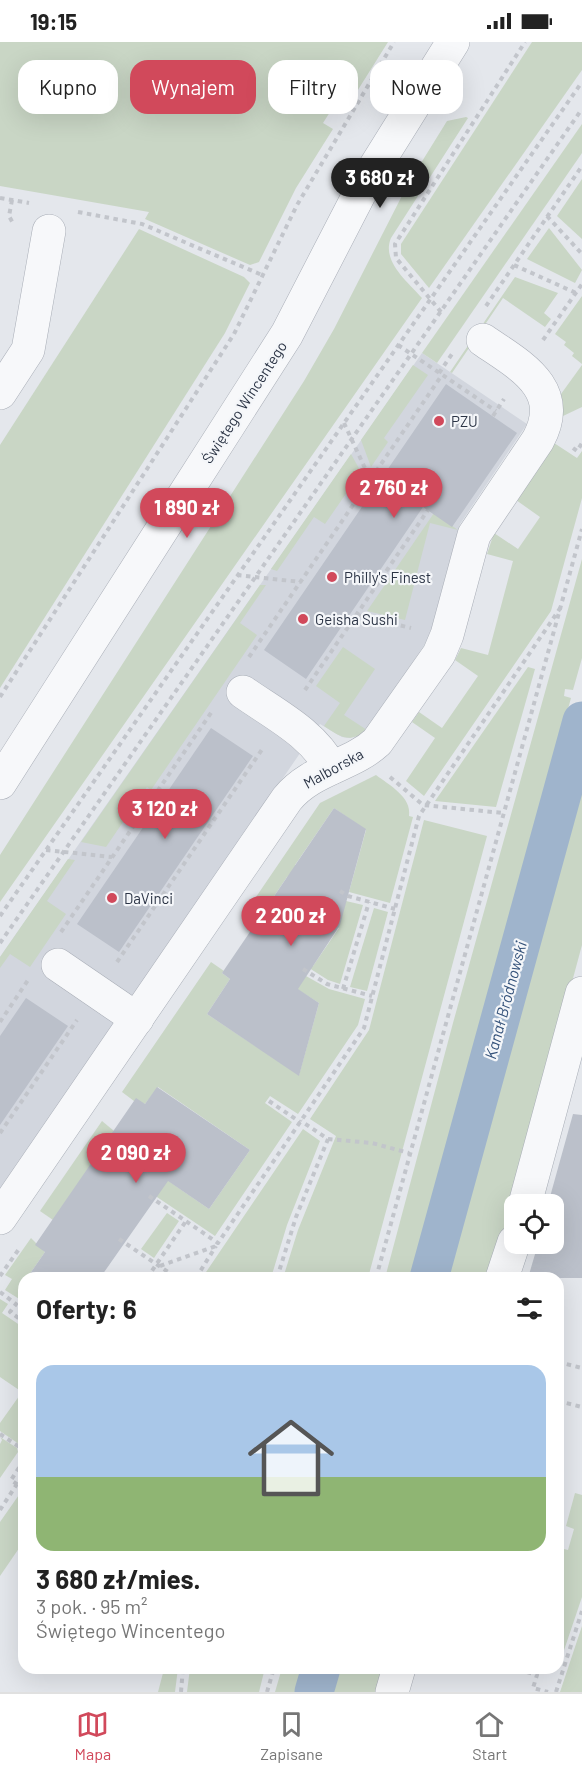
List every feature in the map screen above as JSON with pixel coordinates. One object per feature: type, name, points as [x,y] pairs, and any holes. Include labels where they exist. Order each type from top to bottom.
[{"type":"street","name":"Świętego Wincentego","points":[[0,783],[287,334],[365,183],[453,42]]},
{"type":"street","points":[[0,393],[28,350],[49,231]]},
{"type":"street","name":"Malborska","points":[[0,1218],[287,799],[304,782],[373,746],[382,737],[435,661],[446,637],[474,535],[538,440],[547,413],[546,401],[541,388],[530,372],[482,327]]},
{"type":"street","points":[[243,692],[320,749],[331,768]]},
{"type":"street","points":[[58,965],[137,1018]]},
{"type":"street","points":[[528,1194],[582,993]]},
{"type":"street","points":[[504,1272],[510,1254]]},
{"type":"street","points":[[392,1692],[397,1674]]},
{"type":"path","points":[[0,697],[234,333],[297,205],[394,42]]},
{"type":"path","points":[[441,312],[396,258],[395,244],[525,42]]},
{"type":"path","points":[[0,916],[581,84]]},
{"type":"path","points":[[0,943],[582,109]]},
{"type":"path","points":[[482,327],[514,265],[582,166]]},
{"type":"path","points":[[547,216],[582,254]]},
{"type":"path","points":[[142,224],[263,275]]},
{"type":"path","points":[[514,265],[576,293]]},
{"type":"path","points":[[398,345],[496,411]]},
{"type":"path","points":[[439,373],[453,354]]},
{"type":"path","points":[[344,423],[370,480]]},
{"type":"path","points":[[0,1133],[428,510]]},
{"type":"path","points":[[378,1272],[582,530]]},
{"type":"path","points":[[237,575],[301,582]]},
{"type":"path","points":[[200,1272],[364,1028],[421,811],[561,607]]},
{"type":"path","points":[[357,614],[446,637]]},
{"type":"path","points":[[467,809],[503,813]]},
{"type":"path","points":[[46,850],[113,857]]},
{"type":"path","points":[[340,891],[348,896],[395,909]]},
{"type":"path","points":[[343,989],[369,902]]},
{"type":"path","points":[[303,969],[324,983],[372,996]]},
{"type":"path","points":[[270,1101],[327,1139],[374,1143],[409,1154]]},
{"type":"path","points":[[279,1272],[296,1217],[327,1139]]},
{"type":"path","points":[[148,1196],[217,1245]]},
{"type":"path","points":[[152,1272],[186,1221]]},
{"type":"path","points":[[119,1239],[168,1272]]},
{"type":"path","points":[[158,1265],[217,1245]]},
{"type":"path","points":[[0,1276],[18,1250]]},
{"type":"path","points":[[0,1292],[16,1304],[10,1312],[18,1318]]},
{"type":"path","points":[[564,1364],[582,1368]]},
{"type":"path","points":[[564,1402],[582,1407]]},
{"type":"path","points":[[0,1434],[18,1446]]},
{"type":"path","points":[[0,1510],[18,1484],[11,1480],[18,1469]]},
{"type":"path","points":[[564,1667],[582,1611]]},
{"type":"path","points":[[181,1692],[182,1674]]},
{"type":"path","points":[[267,1692],[272,1674]]},
{"type":"path","points":[[534,1674],[537,1675],[533,1688],[548,1692]]},
{"type":"path","points":[[556,1692],[562,1674]]},
{"type":"shaded area","points":[[422,353],[527,424],[460,524],[429,638],[367,730],[350,738],[342,737],[320,724],[0,1191],[0,957]]},
{"type":"green space","points":[[0,42],[388,42],[377,60],[370,60],[370,71],[358,90],[358,60],[268,60],[268,114],[329,114],[323,123],[333,129],[296,188],[259,262],[250,265],[145,219],[149,212],[0,186]]},
{"type":"green space","points":[[532,42],[582,42],[582,70],[429,288],[401,254],[401,244]]},
{"type":"green space","points":[[468,118],[391,238],[389,247],[393,263],[403,278],[422,298],[0,902],[0,855],[304,381],[334,329],[408,184],[447,121]]},
{"type":"green space","points":[[582,124],[582,153],[437,363],[422,353]]},
{"type":"green space","points":[[582,179],[582,239],[557,216]]},
{"type":"green space","points":[[549,228],[582,270],[575,283],[527,259]]},
{"type":"green space","points":[[139,229],[244,277],[250,283],[225,333],[0,688],[0,445]]},
{"type":"green space","points":[[515,277],[558,293],[544,313],[551,319],[545,327],[503,298],[452,373],[450,372]]},
{"type":"green space","points":[[582,296],[582,364],[564,345],[566,342],[555,334]]},
{"type":"green space","points":[[413,365],[428,375],[384,438],[388,442],[371,467],[361,440]]},
{"type":"green space","points":[[582,365],[582,407],[563,416],[561,394]]},
{"type":"green space","points":[[554,443],[577,458],[582,451],[582,498],[551,611],[424,796],[406,781],[435,738],[412,722],[419,712],[442,728],[478,676],[455,660],[461,648],[488,655],[513,561],[487,554],[494,533],[518,549],[540,517],[516,500]]},
{"type":"green space","points":[[351,454],[361,472],[325,524],[314,517],[277,571],[271,569]]},
{"type":"green space","points":[[434,513],[458,530],[430,523],[405,620],[367,611]]},
{"type":"green space","points":[[582,559],[582,658],[573,690],[565,689],[564,696],[571,698],[414,1272],[387,1272]]},
{"type":"green space","points":[[260,585],[266,585],[240,623],[257,635],[151,790],[147,787],[106,847],[81,842]]},
{"type":"green space","points":[[343,647],[375,669],[344,715],[367,730],[350,738],[340,736],[324,726],[340,703],[316,686]]},
{"type":"green space","points":[[528,667],[535,669],[496,807],[435,801]]},
{"type":"green space","points":[[376,775],[403,797],[409,809],[409,816],[413,817],[390,903],[349,892],[366,830],[334,808],[295,865],[299,868],[287,877],[268,905],[256,897],[320,803]]},
{"type":"green space","points":[[582,786],[582,945],[515,1194],[504,1194],[504,1234],[492,1272],[448,1272]]},
{"type":"green space","points":[[424,820],[487,836],[370,1272],[285,1272],[298,1230],[336,1136],[310,1119],[369,1030]]},
{"type":"green space","points":[[68,859],[75,860],[47,901],[66,914],[30,967],[10,954],[0,968],[0,957]]},
{"type":"green space","points":[[346,901],[363,905],[340,984],[328,980],[306,966],[313,966],[339,928],[331,923]]},
{"type":"green space","points":[[374,908],[388,912],[367,991],[350,987]]},
{"type":"green space","points":[[211,962],[224,971],[222,973],[230,979],[207,1014],[299,1075],[319,1003],[297,989],[306,976],[329,989],[365,999],[358,1025],[298,1114],[270,1096],[265,1103],[292,1122],[215,1236],[151,1193],[167,1180],[209,1209],[250,1150],[158,1087],[145,1104],[134,1101],[122,1092]]},
{"type":"green space","points":[[102,1121],[114,1131],[53,1220],[40,1211]]},
{"type":"green space","points":[[303,1129],[320,1141],[287,1225],[273,1272],[206,1272]]},
{"type":"green space","points":[[167,1213],[179,1221],[154,1258],[141,1249]]},
{"type":"green space","points":[[31,1238],[45,1252],[31,1272],[18,1272],[18,1298],[5,1290],[12,1279],[5,1275]]},
{"type":"green space","points":[[0,1299],[8,1304],[2,1313],[18,1324],[18,1389],[0,1377]]},
{"type":"green space","points":[[18,1398],[18,1443],[0,1431],[0,1423]]},
{"type":"green space","points":[[0,1437],[17,1448],[18,1452],[0,1478],[2,1440]]},
{"type":"green space","points":[[575,1493],[582,1495],[582,1597],[564,1650],[564,1549],[568,1550],[574,1529],[566,1526]]},
{"type":"green space","points":[[18,1496],[18,1550],[0,1576],[0,1522]]},
{"type":"green space","points":[[582,1626],[582,1692],[560,1692]]},
{"type":"green space","points":[[163,1674],[177,1674],[175,1692],[158,1692]]},
{"type":"green space","points":[[189,1674],[264,1674],[259,1692],[187,1692]]},
{"type":"green space","points":[[280,1674],[304,1674],[299,1692],[275,1692]]},
{"type":"green space","points":[[337,1674],[384,1674],[380,1692],[332,1692]]},
{"type":"building","points":[[446,384],[517,433],[452,527],[423,507],[306,679],[264,650]]},
{"type":"building","points":[[211,728],[253,756],[119,952],[77,924]]},
{"type":"building","points":[[334,808],[366,829],[340,925],[298,989],[319,1003],[299,1076],[207,1014],[230,979],[222,973]]},
{"type":"building","points":[[26,998],[68,1026],[0,1125],[0,1036]]},
{"type":"building","points":[[157,1087],[250,1150],[209,1209],[168,1181],[104,1272],[31,1272],[45,1252],[35,1245],[136,1098],[145,1104]]},
{"type":"building","points":[[573,1114],[582,1115],[582,1278],[564,1278],[564,1272],[530,1272],[535,1254],[564,1254],[564,1194],[551,1194]]},
{"type":"waterway","name":"Kanał Bródnowski","points":[[431,1272],[582,721]]},
{"type":"waterway","name":"Kanał Bródnowski","points":[[314,1692],[319,1674]]},
{"type":"place","name":"PZU","points":[[439,421]]},
{"type":"place","name":"Philly's Finest","points":[[332,577]]},
{"type":"place","name":"Geisha Sushi","points":[[303,619]]},
{"type":"place","name":"DaVinci","points":[[112,898]]}]
